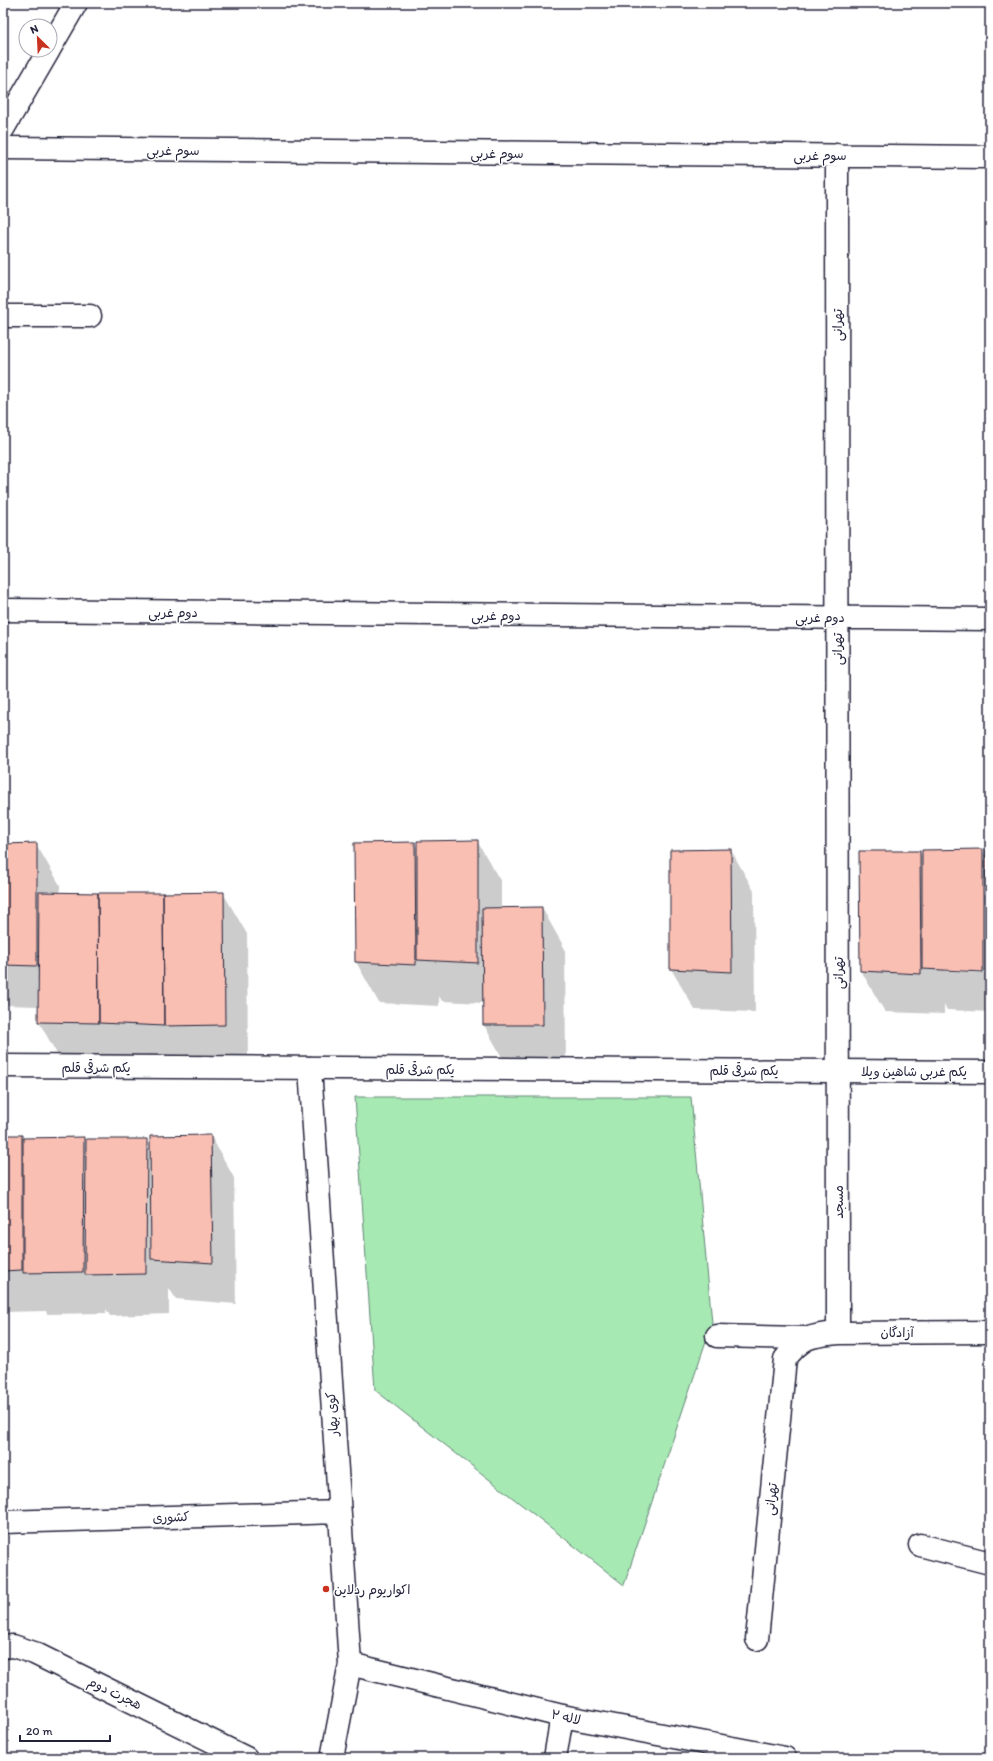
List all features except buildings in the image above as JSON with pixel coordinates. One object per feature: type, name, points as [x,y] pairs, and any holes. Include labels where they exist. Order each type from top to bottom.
[{"type":"street","points":[[58,35],[76,3]]},
{"type":"street","points":[[3,129],[45,58]]},
{"type":"street","name":"سوم غربی","points":[[3,148],[990,157]]},
{"type":"street","name":"تهرانی","points":[[837,155],[838,1071]]},
{"type":"street","points":[[3,316],[90,316]]},
{"type":"street","name":"دوم غربی","points":[[3,610],[990,619]]},
{"type":"street","name":"یکم شرقی قلم","points":[[3,1066],[838,1071]]},
{"type":"street","name":"کوی بهار","points":[[310,1068],[350,1664],[332,1758]]},
{"type":"street","name":"یکم غربی شاهین ویلا","points":[[838,1071],[990,1072]]},
{"type":"street","name":"مسجد","points":[[838,1071],[838,1332]]},
{"type":"street","name":"آزادگان","points":[[717,1336],[805,1338],[838,1332],[990,1332]]},
{"type":"street","name":"تهرانی","points":[[757,1639],[785,1359],[796,1345],[805,1338]]},
{"type":"street","name":"کشوری","points":[[3,1522],[339,1512]]},
{"type":"street","points":[[920,1545],[990,1563]]},
{"type":"street","name":"هجرت دوم","points":[[3,1647],[13,1646],[34,1652],[246,1758]]},
{"type":"street","name":"لاله ۲","points":[[350,1664],[562,1716],[785,1758]]},
{"type":"street","points":[[555,1758],[562,1716]]},
{"type":"green space","points":[[355,1097],[691,1097],[712,1323],[624,1585],[375,1390]]},
{"type":"place","name":"اکواریوم ردلاین","points":[[326,1589]]}]
